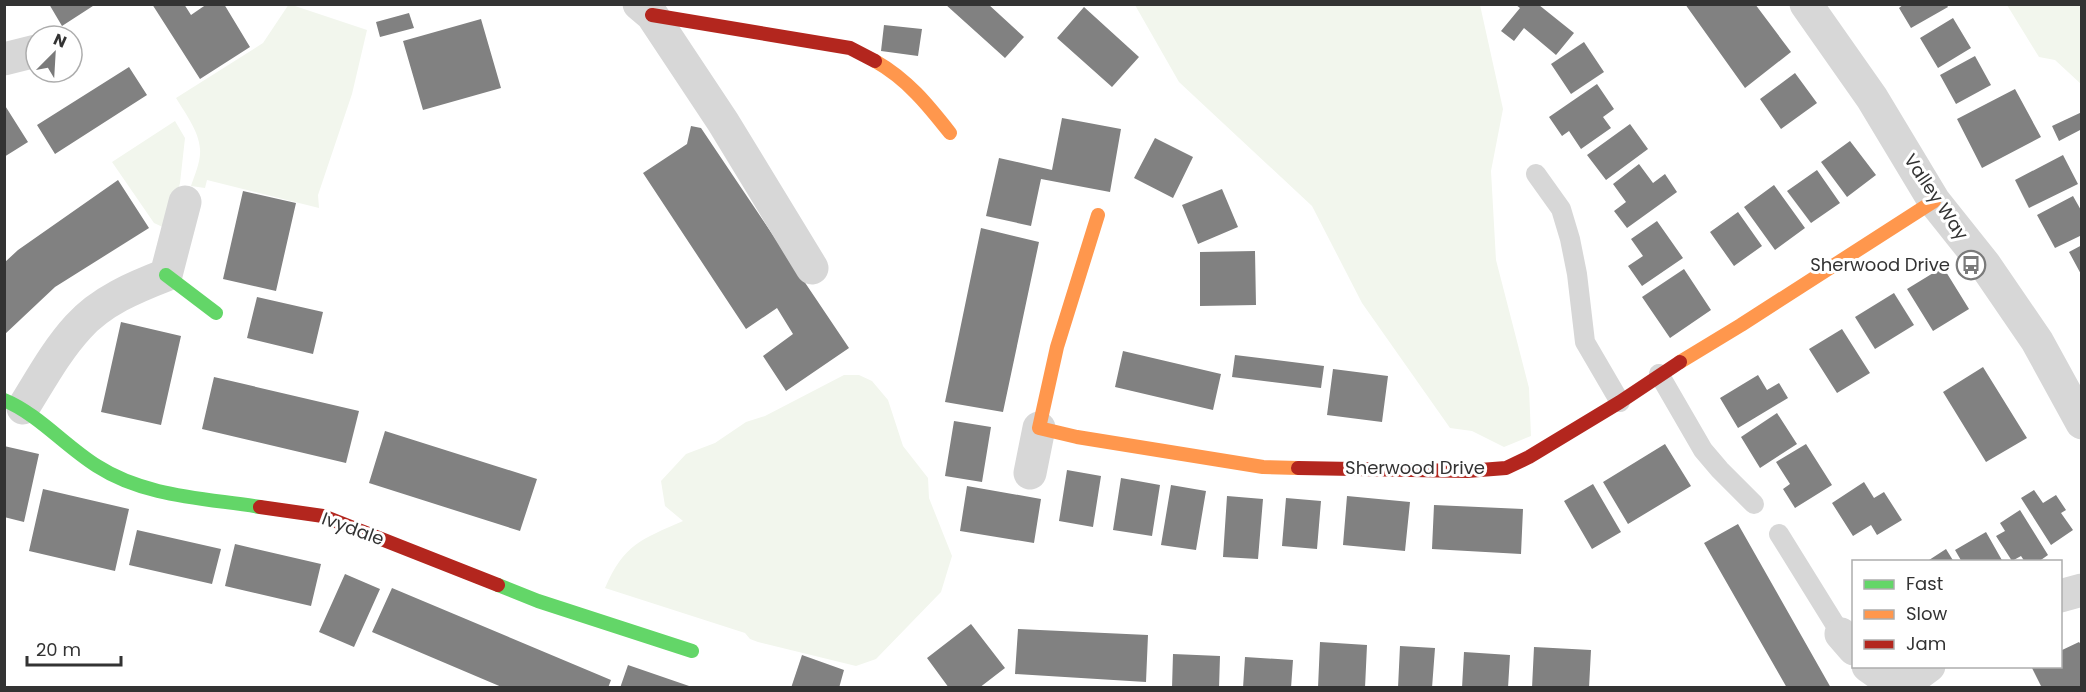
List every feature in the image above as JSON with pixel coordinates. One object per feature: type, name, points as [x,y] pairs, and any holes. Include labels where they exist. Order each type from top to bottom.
[{"type":"street","name":"Valley Way","points":[[1806,4],[1872,98],[1934,201],[1984,265],[2037,341],[2082,423]]},
{"type":"street","points":[[646,10],[850,48],[885,67],[920,96],[950,133]]},
{"type":"street","points":[[646,10],[723,122],[812,268]]},
{"type":"street","name":"Sherwood Drive","points":[[1039,429],[1263,467],[1467,471],[1506,468],[1529,457],[1620,402],[1659,374],[1742,325],[1934,201]]},
{"type":"street","points":[[185,202],[166,275],[216,313]]},
{"type":"street","points":[[1030,473],[1050,366],[1082,273],[1098,215]]},
{"type":"street","name":"Ivydale","points":[[166,275],[113,298],[78,326],[53,360],[14,404],[98,467],[145,489],[323,516],[538,601],[692,651]]},
{"type":"street","points":[[2062,596],[2082,590]]},
{"type":"street","points":[[1871,668],[1899,687],[1926,668]]},
{"type":"lane","points":[[1536,174],[1561,209],[1577,274],[1586,342],[1620,402]]},
{"type":"lane","points":[[1659,374],[1703,450],[1754,504]]},
{"type":"lane","points":[[1779,534],[1847,641]]},
{"type":"shaded area","points":[[289,4],[367,30],[352,94],[318,195],[319,208],[207,180],[205,188],[191,186],[200,158],[199,142],[191,122],[176,98],[263,43]]},
{"type":"shaded area","points":[[1135,5],[1480,5],[1503,109],[1491,171],[1496,260],[1529,388],[1531,436],[1504,447],[1472,431],[1450,428],[1362,303],[1312,206],[1179,82]]},
{"type":"shaded area","points":[[2007,5],[2081,5],[2081,84],[2055,60],[2039,57]]},
{"type":"shaded area","points":[[175,121],[185,138],[180,183],[167,229],[154,223],[112,162]]},
{"type":"shaded area","points":[[844,375],[859,375],[872,381],[888,400],[903,446],[928,478],[929,498],[952,556],[941,592],[876,659],[856,666],[758,642],[750,639],[745,633],[605,588],[612,573],[627,552],[645,539],[683,521],[665,506],[661,481],[686,454],[715,443],[746,422],[765,416]]},
{"type":"building","points":[[49,4],[96,4],[65,24],[61,24]]},
{"type":"building","points":[[152,4],[184,4],[191,15],[207,4],[224,4],[250,47],[200,79]]},
{"type":"building","points":[[945,4],[988,4],[1024,37],[1005,58]]},
{"type":"building","points":[[1685,4],[1755,4],[1791,52],[1745,88]]},
{"type":"building","points":[[1904,4],[1946,4],[1948,7],[1911,28],[1899,8]]},
{"type":"building","points":[[1516,5],[1539,5],[1574,33],[1556,55],[1524,28],[1514,41],[1501,31],[1520,8]]},
{"type":"building","points":[[1084,7],[1139,57],[1112,87],[1057,38]]},
{"type":"building","points":[[409,13],[414,28],[380,37],[376,22]]},
{"type":"building","points":[[1953,18],[1971,48],[1938,68],[1920,38]]},
{"type":"building","points":[[481,19],[501,88],[423,110],[403,41]]},
{"type":"building","points":[[884,25],[922,29],[918,56],[881,51]]},
{"type":"building","points":[[1584,42],[1604,72],[1571,94],[1551,64]]},
{"type":"building","points":[[1975,56],[1991,85],[1956,104],[1940,75]]},
{"type":"building","points":[[129,67],[147,95],[55,154],[37,125]]},
{"type":"building","points":[[1795,73],[1817,103],[1781,129],[1760,99]]},
{"type":"building","points":[[1597,84],[1614,109],[1603,117],[1611,128],[1581,149],[1569,131],[1562,136],[1549,117]]},
{"type":"building","points":[[2015,89],[2041,137],[1982,168],[1957,119]]},
{"type":"building","points":[[4,104],[28,142],[4,157]]},
{"type":"building","points":[[2082,112],[2082,129],[2059,141],[2052,126]]},
{"type":"building","points":[[1062,118],[1121,129],[1110,192],[1041,179],[1031,226],[986,216],[999,158],[1052,170]]},
{"type":"building","points":[[1630,124],[1648,149],[1606,180],[1587,155]]},
{"type":"building","points":[[691,126],[701,128],[849,348],[786,391],[763,356],[793,334],[777,308],[746,329],[643,173],[687,144]]},
{"type":"building","points":[[1155,138],[1193,157],[1173,198],[1134,178]]},
{"type":"building","points":[[1850,141],[1876,175],[1847,197],[1821,162]]},
{"type":"building","points":[[2063,155],[2078,184],[2029,208],[2015,180]]},
{"type":"building","points":[[1639,164],[1653,183],[1665,174],[1677,192],[1627,228],[1614,211],[1626,202],[1613,184]]},
{"type":"building","points":[[1817,170],[1840,203],[1811,223],[1787,191]]},
{"type":"building","points":[[118,180],[149,228],[55,287],[4,335],[4,263],[18,250]]},
{"type":"building","points":[[1774,185],[1805,228],[1775,250],[1744,207]]},
{"type":"building","points":[[1222,189],[1238,227],[1198,244],[1182,205]]},
{"type":"building","points":[[243,191],[296,203],[276,291],[223,279]]},
{"type":"building","points":[[2073,196],[2082,212],[2082,235],[2055,248],[2037,215]]},
{"type":"building","points":[[1738,212],[1762,246],[1734,266],[1710,232]]},
{"type":"building","points":[[1657,221],[1683,258],[1642,286],[1628,266],[1643,256],[1631,239]]},
{"type":"building","points":[[981,228],[1039,242],[1003,412],[945,402]]},
{"type":"building","points":[[2082,245],[2082,276],[2069,252]]},
{"type":"building","points":[[1255,251],[1256,305],[1200,306],[1200,252]]},
{"type":"building","points":[[1943,267],[1969,309],[1933,331],[1907,289]]},
{"type":"building","points":[[1684,269],[1711,310],[1670,338],[1642,297]]},
{"type":"building","points":[[1894,293],[1914,325],[1875,349],[1855,317]]},
{"type":"building","points":[[257,297],[323,312],[313,354],[247,338]]},
{"type":"building","points":[[121,322],[181,336],[161,425],[101,412]]},
{"type":"building","points":[[1842,329],[1870,373],[1837,393],[1809,349]]},
{"type":"building","points":[[1123,351],[1221,374],[1213,410],[1115,387]]},
{"type":"building","points":[[1235,355],[1324,366],[1321,388],[1232,377]]},
{"type":"building","points":[[1983,367],[2027,438],[1986,462],[1943,392]]},
{"type":"building","points":[[1333,369],[1388,376],[1382,422],[1327,415]]},
{"type":"building","points":[[1758,375],[1767,390],[1779,383],[1788,398],[1738,428],[1720,398]]},
{"type":"building","points":[[214,377],[359,411],[346,463],[202,429]]},
{"type":"building","points":[[1777,413],[1797,444],[1760,468],[1741,437]]},
{"type":"building","points":[[954,421],[991,427],[982,482],[945,476]]},
{"type":"building","points":[[385,431],[537,479],[520,531],[369,483]]},
{"type":"building","points":[[1665,444],[1691,486],[1628,524],[1603,482]]},
{"type":"building","points":[[1806,444],[1832,485],[1795,508],[1783,489],[1790,484],[1776,462]]},
{"type":"building","points":[[4,446],[39,454],[24,522],[4,517]]},
{"type":"building","points":[[1067,470],[1101,476],[1093,527],[1059,521]]},
{"type":"building","points":[[1121,478],[1160,485],[1152,536],[1113,530]]},
{"type":"building","points":[[1864,482],[1874,498],[1884,492],[1902,520],[1877,535],[1871,525],[1853,536],[1832,503]]},
{"type":"building","points":[[1593,484],[1621,532],[1592,549],[1564,501]]},
{"type":"building","points":[[1171,485],[1206,491],[1196,550],[1161,545]]},
{"type":"building","points":[[967,486],[1041,499],[1034,543],[960,531]]},
{"type":"building","points":[[43,489],[129,509],[115,571],[29,551]]},
{"type":"building","points":[[2034,490],[2043,503],[2056,495],[2066,510],[2061,513],[2073,530],[2051,545],[2021,498]]},
{"type":"building","points":[[1227,496],[1263,499],[1258,559],[1223,557]]},
{"type":"building","points":[[1347,496],[1410,502],[1405,551],[1343,545]]},
{"type":"building","points":[[1286,498],[1321,501],[1317,549],[1282,546]]},
{"type":"building","points":[[1434,505],[1523,509],[1521,554],[1432,549]]},
{"type":"building","points":[[2020,510],[2048,555],[2041,560],[2024,560],[2021,556],[2011,560],[1996,536],[2005,531],[2000,523]]},
{"type":"building","points":[[1738,524],[1831,688],[1787,688],[1704,543]]},
{"type":"building","points":[[137,530],[221,549],[212,584],[129,565]]},
{"type":"building","points":[[1986,532],[2002,560],[1961,560],[1955,550]]},
{"type":"building","points":[[235,544],[321,564],[311,606],[225,586]]},
{"type":"building","points":[[1946,549],[1953,560],[1929,560]]},
{"type":"building","points":[[345,574],[380,589],[354,647],[319,632]]},
{"type":"building","points":[[392,588],[611,680],[608,688],[504,688],[372,632]]},
{"type":"building","points":[[971,624],[1005,668],[979,688],[949,688],[927,658]]},
{"type":"building","points":[[1018,629],[1148,635],[1146,682],[1015,674]]},
{"type":"building","points":[[1320,642],[1367,645],[1365,688],[1318,688]]},
{"type":"building","points":[[2079,642],[2082,646],[2082,686],[2042,688],[2032,668],[2062,668],[2062,650]]},
{"type":"building","points":[[1400,646],[1435,648],[1432,688],[1398,688]]},
{"type":"building","points":[[1534,647],[1591,650],[1589,688],[1532,688]]},
{"type":"building","points":[[1464,652],[1510,655],[1508,688],[1462,688]]},
{"type":"building","points":[[1173,654],[1220,656],[1219,688],[1172,688]]},
{"type":"building","points":[[802,655],[844,670],[839,688],[791,688]]},
{"type":"building","points":[[1245,657],[1293,660],[1291,688],[1243,688]]},
{"type":"building","points":[[628,665],[692,687],[692,688],[620,688]]},
{"type":"traffic: fast","points":[[166,275],[216,313]]},
{"type":"traffic: fast","points":[[4,400],[28,413],[97,466],[135,484],[176,495],[260,507]]},
{"type":"traffic: fast","points":[[498,585],[538,601],[692,651]]},
{"type":"traffic: slow","points":[[875,61],[907,84],[950,133]]},
{"type":"traffic: slow","points":[[1680,362],[1934,201]]},
{"type":"traffic: slow","points":[[1098,215],[1057,347],[1039,428],[1077,437],[1263,467],[1298,468]]},
{"type":"traffic: jam","points":[[652,15],[850,48],[875,61]]},
{"type":"traffic: jam","points":[[1298,468],[1467,471],[1506,468],[1529,457],[1620,402],[1680,362]]},
{"type":"traffic: jam","points":[[260,507],[323,516],[498,585]]},
{"type":"place","name":"Sherwood Drive","points":[[1971,265]]}]
